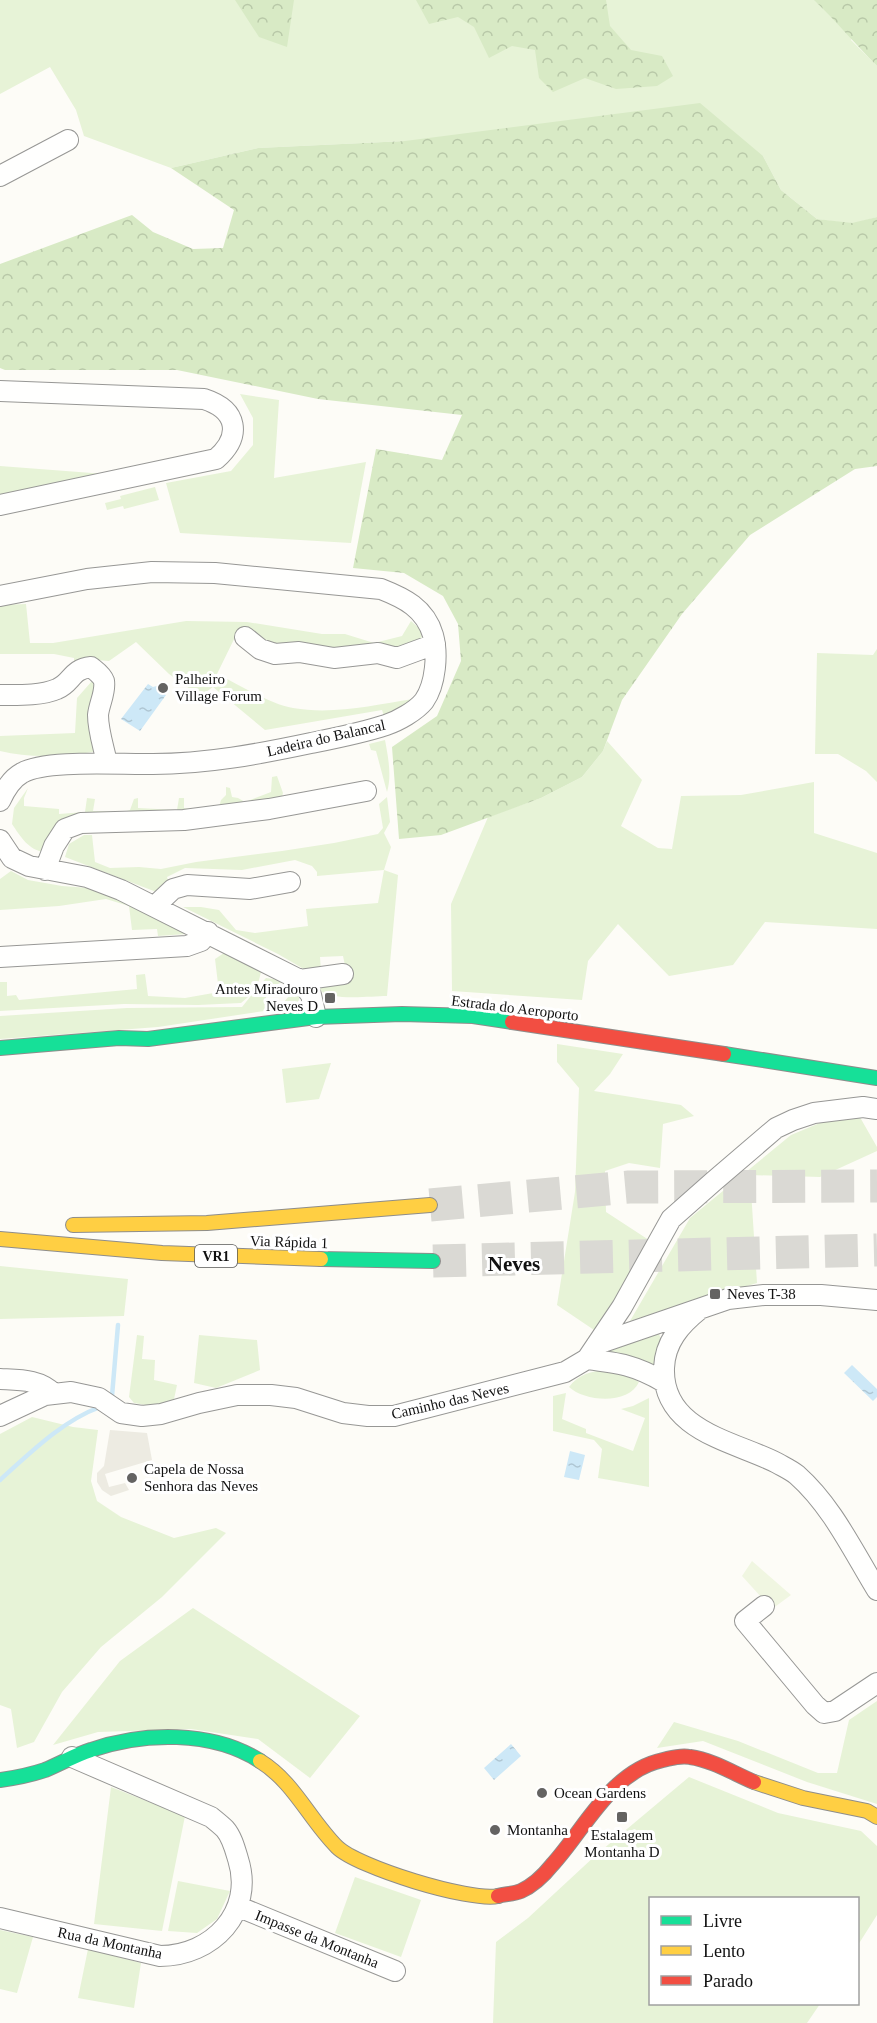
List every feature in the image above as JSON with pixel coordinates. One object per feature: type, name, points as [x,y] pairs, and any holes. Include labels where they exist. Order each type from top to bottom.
[{"type":"main road","name":"Estrada do Aeroporto","points":[[0,1048],[119,1038],[148,1039],[316,1017],[402,1014],[473,1016],[877,1078]]},
{"type":"main road","name":"Estrada do Aeroporto","points":[[103,1053],[148,1039]]},
{"type":"main road","name":"Via Rápida 1","points":[[62,1225],[124,1227],[192,1225],[430,1205]]},
{"type":"main road","name":"Via Rápida 1","points":[[0,1239],[73,1247],[284,1260],[433,1261]]},
{"type":"main road","points":[[0,1780],[43,1770],[99,1747],[133,1740],[166,1737],[216,1742],[252,1755],[270,1766],[291,1787],[316,1824],[347,1856],[386,1872],[485,1896],[515,1895],[530,1888],[549,1870],[597,1805],[621,1781],[645,1765],[664,1757],[685,1755],[795,1797],[867,1811],[877,1817]]},
{"type":"street","points":[[0,176],[68,140]]},
{"type":"street","points":[[0,392],[204,399],[218,404],[228,414],[233,429],[232,440],[227,449],[216,459],[0,505]]},
{"type":"street","name":"Ladeira do Balancal","points":[[0,596],[87,579],[152,572],[215,573],[353,585],[381,589],[412,603],[424,616],[435,644],[434,672],[425,700],[413,711],[388,725],[258,754],[154,764],[107,763],[46,767],[23,772],[10,782],[0,801]]},
{"type":"street","points":[[245,637],[260,649],[275,654],[299,652],[334,658],[378,652],[397,658],[435,644]]},
{"type":"street","points":[[0,695],[42,693],[58,689],[80,668],[91,667],[104,681],[98,718],[107,763]]},
{"type":"street","points":[[45,870],[54,846],[65,829],[81,823],[184,820],[269,809],[366,791]]},
{"type":"street","points":[[0,840],[12,858],[29,866],[87,877],[155,906],[300,980],[311,995],[316,1017]]},
{"type":"street","points":[[155,906],[174,889],[187,885],[250,889],[290,882]]},
{"type":"street","points":[[0,957],[187,946],[201,942],[208,932]]},
{"type":"street","points":[[300,980],[343,974]]},
{"type":"street","name":"Caminho das Neves","points":[[0,1416],[45,1395],[71,1392],[99,1398],[121,1413],[142,1416],[161,1414],[237,1395],[270,1395],[296,1398],[344,1413],[394,1416],[564,1372],[592,1352],[622,1307],[671,1219],[776,1128],[814,1113],[863,1107],[877,1109]]},
{"type":"street","points":[[592,1352],[728,1299],[764,1295],[821,1295],[877,1300]]},
{"type":"street","points":[[700,1309],[684,1322],[672,1339],[664,1358],[664,1382],[676,1409],[693,1425],[708,1434],[794,1472],[811,1487],[832,1516],[877,1590]]},
{"type":"street","points":[[592,1352],[642,1370],[664,1382]]},
{"type":"street","points":[[0,1379],[32,1382],[49,1389],[54,1394]]},
{"type":"street","points":[[764,1606],[745,1621],[824,1713],[835,1711],[877,1683]]},
{"type":"street","points":[[72,1757],[211,1817],[226,1830],[240,1864],[242,1885],[239,1906]]},
{"type":"street","name":"Rua da Montanha","points":[[0,1918],[159,1956],[173,1956],[208,1943],[220,1933],[239,1906]]},
{"type":"street","name":"Impasse da Montanha","points":[[239,1906],[395,1971]]},
{"type":"green space","points":[[0,0],[877,0],[851,40],[877,66],[877,217],[852,224],[817,219],[781,190],[763,156],[405,141],[258,148],[171,168],[84,136],[76,110],[50,67],[0,94]]},
{"type":"green space","points":[[235,0],[294,0],[287,47],[259,37]]},
{"type":"green space","points":[[416,0],[606,0],[610,26],[631,50],[662,56],[673,76],[657,86],[616,89],[585,78],[553,92],[539,78],[535,50],[512,46],[489,58],[474,27],[458,17],[429,24]]},
{"type":"green space","points":[[814,0],[877,0],[877,66],[830,16]]},
{"type":"green space","points":[[700,103],[763,156],[781,190],[817,219],[852,223],[877,217],[877,466],[855,469],[750,535],[682,614],[622,700],[603,751],[582,777],[541,798],[441,835],[399,839],[392,747],[437,716],[461,661],[458,624],[443,596],[404,573],[353,568],[376,449],[442,460],[462,415],[318,399],[177,370],[5,370],[0,368],[0,264],[132,215],[153,232],[193,249],[223,248],[234,210],[171,168],[258,148],[405,141]]},
{"type":"green space","points":[[240,394],[279,400],[274,478],[366,462],[351,543],[180,533],[166,483],[231,471],[253,445],[253,418]]},
{"type":"green space","points":[[0,466],[105,474],[0,496]]},
{"type":"green space","points":[[155,487],[159,500],[124,509],[123,506],[107,510],[105,503],[121,499],[120,496]]},
{"type":"green space","points":[[26,604],[30,643],[53,643],[186,621],[247,622],[322,634],[345,634],[374,643],[402,636],[411,621],[421,630],[422,641],[395,649],[336,650],[276,646],[263,641],[253,630],[239,629],[217,674],[284,706],[308,710],[338,710],[413,699],[385,719],[382,710],[265,730],[213,687],[200,696],[169,674],[136,642],[109,661],[96,660],[74,670],[74,658],[54,654],[0,654],[0,605]]},
{"type":"green space","points":[[877,649],[877,782],[866,771],[838,754],[815,754],[817,653],[873,655]]},
{"type":"green space","points":[[92,681],[100,681],[99,751],[50,756],[0,751],[0,736],[75,733],[77,698]]},
{"type":"green space","points":[[385,740],[389,773],[387,792],[376,751],[371,750],[369,744]]},
{"type":"green space","points":[[607,741],[642,780],[621,826],[658,848],[672,849],[681,796],[741,795],[814,782],[814,833],[877,853],[877,929],[765,922],[733,965],[669,976],[618,924],[588,961],[582,1000],[452,991],[451,904],[488,817],[541,798],[582,777],[603,751]]},
{"type":"green space","points":[[277,776],[283,793],[280,803],[96,820],[45,852],[30,846],[12,824],[14,808],[28,788],[24,806],[59,809],[59,814],[85,812],[87,798],[95,799],[93,811],[124,812],[130,810],[134,799],[138,798],[138,808],[177,810],[179,798],[184,798],[184,808],[195,810],[219,807],[226,795],[226,787],[230,788],[232,797],[245,802],[271,792],[272,777]]},
{"type":"green space","points":[[387,797],[390,822],[384,833],[391,847],[384,870],[317,876],[312,866],[295,860],[242,870],[185,868],[167,877],[170,887],[159,893],[65,857],[69,844],[84,835],[92,835],[95,862],[110,868],[161,869],[334,843],[378,834],[383,828],[379,804]]},
{"type":"green space","points":[[384,870],[398,875],[387,996],[340,997],[323,992],[317,988],[320,982],[347,975],[343,956],[320,957],[321,971],[309,972],[183,907],[219,910],[236,930],[255,933],[308,926],[306,909],[378,903]]},
{"type":"green space","points":[[11,871],[28,880],[89,888],[149,910],[186,934],[158,936],[157,929],[132,930],[129,906],[106,899],[59,906],[0,910],[0,879]]},
{"type":"green space","points":[[227,951],[261,972],[257,988],[266,978],[288,981],[295,990],[288,992],[283,982],[265,989],[267,1006],[284,1002],[297,992],[300,997],[298,1002],[291,1007],[158,1027],[0,1039],[0,1016],[127,1008],[242,1007],[254,992],[241,1003],[124,1004],[0,1011],[0,982],[7,982],[7,996],[16,995],[19,1000],[137,989],[136,975],[145,974],[148,996],[185,998],[219,992],[215,959]]},
{"type":"green space","points":[[557,1044],[623,1054],[610,1074],[594,1091],[681,1105],[694,1116],[663,1124],[660,1168],[629,1163],[605,1171],[606,1212],[652,1242],[597,1332],[557,1305],[575,1192],[579,1088],[557,1062]]},
{"type":"green space","points":[[331,1063],[319,1099],[286,1103],[282,1069]]},
{"type":"green space","points":[[857,1112],[877,1147],[877,1151],[820,1177],[750,1175],[757,1283],[630,1321],[690,1218],[791,1135],[827,1120]]},
{"type":"green space","points":[[0,1266],[128,1279],[124,1316],[0,1319]]},
{"type":"green space","points":[[658,1332],[662,1341],[656,1368],[606,1353],[608,1350]]},
{"type":"green space","points":[[137,1335],[144,1336],[142,1359],[155,1360],[154,1380],[177,1385],[173,1404],[163,1408],[134,1403],[129,1397]]},
{"type":"green space","points":[[199,1335],[257,1340],[260,1370],[216,1388],[194,1383]]},
{"type":"green space","points":[[607,1370],[639,1382],[626,1395],[606,1399],[585,1396],[569,1387],[586,1374]]},
{"type":"green space","points":[[566,1393],[562,1419],[586,1429],[586,1433],[633,1451],[645,1418],[621,1409],[649,1398],[649,1487],[598,1478],[602,1449],[594,1440],[553,1431],[553,1396]]},
{"type":"green space","points":[[32,1417],[73,1427],[98,1430],[91,1481],[97,1501],[121,1517],[174,1538],[216,1528],[226,1533],[162,1597],[101,1647],[62,1692],[34,1742],[17,1748],[11,1709],[0,1705],[0,1434]]},
{"type":"green space","points":[[752,1561],[791,1595],[772,1609],[742,1576]]},
{"type":"green space","points":[[193,1608],[360,1716],[310,1778],[258,1739],[191,1729],[98,1732],[53,1745],[120,1661]]},
{"type":"green space","points":[[877,1701],[877,1804],[807,1782],[703,1741],[657,1748],[674,1722],[738,1741],[818,1773],[837,1773],[849,1720]]},
{"type":"green space","points":[[689,1777],[778,1813],[861,1831],[877,1846],[877,1915],[859,1943],[859,1897],[649,1897],[649,2005],[819,2005],[807,2023],[493,2023],[496,1942],[528,1918],[596,1855]]},
{"type":"green space","points":[[111,1787],[185,1816],[162,1931],[94,1924]]},
{"type":"green space","points":[[355,1877],[421,1900],[401,1957],[335,1933]]},
{"type":"green space","points":[[178,1881],[230,1891],[217,1919],[197,1933],[168,1931]]},
{"type":"green space","points":[[0,1930],[33,1937],[17,1993],[0,1989]]},
{"type":"green space","points":[[88,1949],[141,1963],[134,2008],[78,1998]]},
{"type":"shaded area","points":[[110,1430],[147,1433],[152,1460],[105,1474],[109,1487],[125,1483],[129,1490],[111,1496],[102,1490],[97,1482],[97,1473],[104,1466]]},
{"type":"water","points":[[148,684],[153,687],[160,685],[162,692],[166,695],[140,731],[121,719]]},
{"type":"water","points":[[852,1365],[877,1389],[877,1397],[873,1401],[844,1373]]},
{"type":"water","points":[[570,1451],[585,1455],[579,1480],[564,1477]]},
{"type":"water","points":[[511,1744],[521,1756],[494,1780],[484,1768]]},
{"type":"waterway","points":[[112,1396],[118,1325]]},
{"type":"waterway","points":[[0,1480],[60,1429],[100,1407]]},
{"type":"tunnel","points":[[430,1205],[629,1187],[877,1186]]},
{"type":"tunnel","points":[[433,1261],[877,1250]]},
{"type":"traffic: fast","points":[[0,1048],[119,1038],[148,1039],[316,1017],[402,1014],[473,1016],[512,1022]]},
{"type":"traffic: fast","points":[[724,1054],[877,1078]]},
{"type":"traffic: fast","points":[[321,1259],[433,1261]]},
{"type":"traffic: fast","points":[[0,1780],[45,1770],[85,1752],[111,1744],[155,1737],[199,1739],[221,1744],[260,1761]]},
{"type":"traffic: slow","points":[[73,1225],[207,1223],[430,1205]]},
{"type":"traffic: slow","points":[[0,1239],[162,1253],[321,1259]]},
{"type":"traffic: slow","points":[[260,1761],[282,1779],[327,1836],[349,1855],[389,1873],[414,1881],[464,1894],[498,1896]]},
{"type":"traffic: slow","points":[[754,1782],[803,1798],[867,1811],[877,1817]]},
{"type":"traffic: jam","points":[[512,1022],[724,1054]]},
{"type":"traffic: jam","points":[[498,1896],[521,1891],[538,1880],[564,1851],[600,1803],[628,1776],[645,1766],[663,1760],[690,1757],[714,1764],[754,1782]]},
{"type":"place","name":"Palheiro Village Forum","points":[[163,688]]},
{"type":"place","name":"Antes Miradouro Neves D","points":[[330,998]]},
{"type":"place","name":"Neves T-38","points":[[715,1294]]},
{"type":"place","name":"Capela de Nossa Senhora das Neves","points":[[132,1478]]},
{"type":"place","name":"Ocean Gardens","points":[[542,1793]]},
{"type":"place","name":"Estalagem Montanha D","points":[[622,1817]]},
{"type":"place","name":"Montanha","points":[[495,1830]]},
{"type":"district","name":"Neves","points":[[514,1264]]}]
